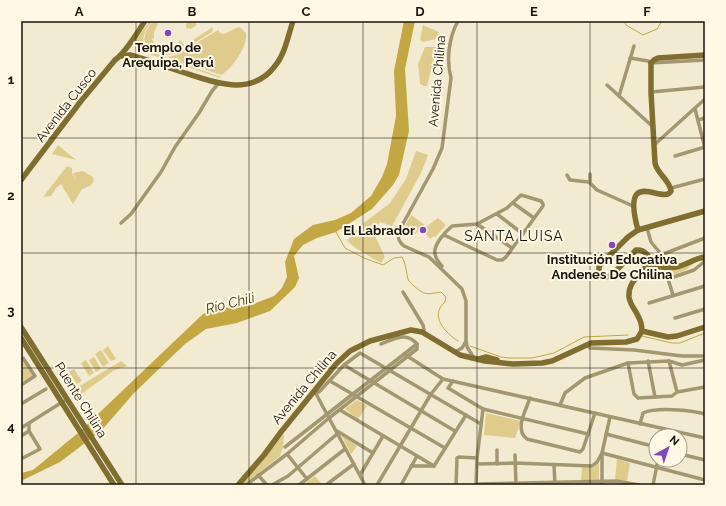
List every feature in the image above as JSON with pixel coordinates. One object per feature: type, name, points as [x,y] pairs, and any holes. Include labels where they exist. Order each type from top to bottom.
[{"type":"street","name":"Avenida Cusco","points":[[21,180],[87,94],[115,60],[121,56],[145,21]]},
{"type":"street","points":[[121,56],[130,55],[218,84],[248,84],[260,80],[276,66],[281,57],[293,21]]},
{"type":"street","name":"Avenida Chilina","points":[[458,21],[452,34],[448,69],[450,76],[442,148],[433,169],[399,231],[398,236],[404,246],[430,257],[462,289],[465,294],[467,347],[476,359]]},
{"type":"street","points":[[128,45],[130,55]]},
{"type":"street","points":[[619,96],[634,46]]},
{"type":"street","points":[[671,188],[655,168],[652,126],[651,64],[658,58],[705,55]]},
{"type":"street","points":[[630,58],[648,61],[651,64],[705,60]]},
{"type":"street","points":[[121,223],[131,214],[161,172],[174,147],[218,84]]},
{"type":"street","points":[[607,85],[652,126]]},
{"type":"street","points":[[651,92],[705,87]]},
{"type":"street","points":[[653,145],[705,99]]},
{"type":"street","points":[[675,156],[705,148],[695,109]]},
{"type":"street","points":[[644,120],[652,116]]},
{"type":"street","points":[[698,120],[705,118]]},
{"type":"street","points":[[653,136],[658,137],[664,135]]},
{"type":"street","points":[[590,174],[590,182],[597,190],[633,206]]},
{"type":"street","points":[[567,175],[570,180],[590,182]]},
{"type":"street","points":[[671,188],[705,179]]},
{"type":"street","points":[[638,230],[633,206],[636,195],[642,191],[648,190],[663,196],[669,194],[671,188]]},
{"type":"street","points":[[444,235],[500,260],[504,259],[542,206],[542,202],[520,195],[513,203],[497,214],[477,224],[454,225],[444,235],[435,250],[435,256],[446,272]]},
{"type":"street","points":[[513,203],[534,218]]},
{"type":"street","points":[[705,211],[638,230],[619,245],[600,266],[599,271],[603,276],[610,277],[631,254],[638,249],[643,250],[648,255],[648,265],[635,278],[629,290],[631,306],[638,316],[640,335],[668,337],[677,336],[705,327]]},
{"type":"street","points":[[497,214],[523,234]]},
{"type":"street","points":[[477,224],[512,248]]},
{"type":"street","points":[[647,228],[651,242],[660,254],[705,238]]},
{"type":"street","points":[[648,265],[670,268],[705,257],[704,262],[694,270],[668,279],[672,295]]},
{"type":"street","points":[[649,303],[705,286]]},
{"type":"street","points":[[403,292],[423,325],[425,335]]},
{"type":"street","points":[[675,318],[705,309]]},
{"type":"street","name":"Puente Chilina","points":[[21,327],[122,485]]},
{"type":"street","name":"Avenida Chilina","points":[[238,485],[344,355],[358,346],[370,341],[410,330],[422,332],[455,353],[476,359],[513,364],[547,362],[558,359],[573,350],[587,345],[597,343],[626,342],[640,335]]},
{"type":"street","points":[[285,447],[417,348],[417,344],[412,339],[404,337],[381,344]]},
{"type":"street","name":"Puente Chilina","points":[[21,338],[114,485]]},
{"type":"street","points":[[455,353],[462,348],[466,340]]},
{"type":"street","points":[[587,345],[590,348],[634,350],[682,356],[705,356]]},
{"type":"street","points":[[365,485],[315,392],[319,392],[344,365],[360,353],[481,424]]},
{"type":"street","points":[[406,355],[443,379],[659,428]]},
{"type":"street","points":[[21,384],[35,376],[23,358]]},
{"type":"street","points":[[560,405],[565,393],[585,378],[628,363],[669,361],[682,365],[705,360]]},
{"type":"street","points":[[648,361],[655,397]]},
{"type":"street","points":[[669,361],[677,392]]},
{"type":"street","points":[[628,363],[634,394],[638,398],[672,396],[677,392],[705,387]]},
{"type":"street","points":[[344,365],[455,431]]},
{"type":"street","points":[[377,485],[431,394],[443,379]]},
{"type":"street","points":[[330,381],[444,448]]},
{"type":"street","points":[[453,381],[448,388],[483,409],[588,434]]},
{"type":"street","points":[[21,404],[46,389]]},
{"type":"street","points":[[246,485],[287,454],[328,416],[340,410],[355,395]]},
{"type":"street","points":[[530,398],[520,429],[527,439],[580,452],[584,449],[595,413]]},
{"type":"street","points":[[21,428],[64,401]]},
{"type":"street","points":[[483,409],[476,464],[476,484],[602,483],[617,481],[639,485]]},
{"type":"street","points":[[340,410],[434,466]]},
{"type":"street","points":[[640,424],[643,413],[658,410],[698,412],[705,414]]},
{"type":"street","points":[[434,466],[466,415]]},
{"type":"street","points":[[602,483],[602,453],[610,417]]},
{"type":"street","points":[[21,459],[39,449],[29,431],[29,424]]},
{"type":"street","points":[[21,436],[29,431]]},
{"type":"street","points":[[336,432],[373,453]]},
{"type":"street","points":[[272,485],[288,476],[336,432]]},
{"type":"street","points":[[606,434],[648,445]]},
{"type":"street","points":[[688,434],[705,438]]},
{"type":"street","points":[[360,475],[383,436]]},
{"type":"street","points":[[301,484],[346,449]]},
{"type":"street","points":[[497,450],[497,464]]},
{"type":"street","points":[[476,464],[515,463],[592,466],[597,462],[602,453]]},
{"type":"street","points":[[602,453],[648,465]]},
{"type":"street","points":[[287,454],[306,479]]},
{"type":"street","points":[[515,455],[516,484]]},
{"type":"street","points":[[401,485],[417,456]]},
{"type":"street","points":[[688,456],[705,460]]},
{"type":"street","points":[[456,485],[457,458],[477,458]]},
{"type":"street","points":[[326,485],[354,464]]},
{"type":"street","points":[[554,465],[555,483]]},
{"type":"street","points":[[411,466],[434,466]]},
{"type":"street","points":[[653,485],[656,468]]},
{"type":"street","points":[[660,468],[705,480]]},
{"type":"street","points":[[258,475],[267,485]]},
{"type":"shaded area","points":[[150,21],[152,21],[145,33],[143,41],[151,52],[221,77],[220,78],[137,50],[134,42]]},
{"type":"shaded area","points":[[153,21],[160,21],[157,23],[154,38],[152,39],[156,47],[159,45],[165,48],[173,49],[177,47],[180,40],[184,45],[183,50],[171,55],[157,54],[151,51],[145,42],[145,35],[147,29]]},
{"type":"shaded area","points":[[192,21],[197,25],[191,29],[186,28],[186,24]]},
{"type":"shaded area","points":[[404,21],[415,21],[405,69],[409,131],[399,175],[393,185],[372,209],[336,232],[317,238],[303,245],[294,256],[299,278],[295,287],[270,311],[237,323],[206,329],[185,344],[134,393],[101,431],[60,462],[21,481],[21,473],[33,470],[78,433],[203,314],[214,309],[251,305],[274,296],[282,288],[287,277],[285,262],[294,239],[313,225],[335,220],[351,213],[371,196],[382,177],[387,164],[396,116],[394,71]]},
{"type":"shaded area","points":[[423,25],[439,32],[436,39],[423,42],[420,40]]},
{"type":"shaded area","points":[[213,27],[212,32],[194,43],[190,42]]},
{"type":"shaded area","points":[[240,27],[246,33],[242,50],[230,68],[221,75],[193,65],[190,62],[189,65],[167,57],[178,54],[218,30],[220,33],[224,34]]},
{"type":"shaded area","points":[[425,47],[437,47],[427,86],[420,84],[418,64]]},
{"type":"shaded area","points":[[58,145],[76,160],[52,154]]},
{"type":"shaded area","points":[[416,151],[428,155],[421,173],[392,226],[380,222],[372,234],[376,238],[385,257],[381,263],[357,249],[347,241],[360,226],[390,203],[406,179]]},
{"type":"shaded area","points":[[67,166],[72,168],[72,173],[77,181],[73,173],[83,171],[93,177],[94,181],[90,186],[82,189],[73,204],[61,184],[56,188],[51,196],[43,197]]},
{"type":"shaded area","points":[[411,215],[425,225],[415,234],[405,226]]},
{"type":"shaded area","points":[[438,218],[446,225],[435,237],[434,236],[430,239],[422,230]]},
{"type":"shaded area","points":[[698,260],[686,270],[671,276],[669,272],[666,272],[665,270]]},
{"type":"shaded area","points":[[108,346],[116,359],[111,361],[103,350]]},
{"type":"shaded area","points":[[101,350],[109,363],[103,367],[95,354]]},
{"type":"shaded area","points":[[94,357],[101,369],[96,372],[89,360]]},
{"type":"shaded area","points":[[21,359],[34,375],[21,382]]},
{"type":"shaded area","points":[[86,360],[94,373],[89,376],[81,363]]},
{"type":"shaded area","points":[[121,361],[127,366],[113,371],[80,395],[73,390]]},
{"type":"shaded area","points":[[74,369],[82,381],[77,384],[69,372]]},
{"type":"shaded area","points":[[68,374],[75,386],[69,390],[61,377]]},
{"type":"shaded area","points":[[357,400],[367,406],[358,419],[345,409]]},
{"type":"shaded area","points":[[486,413],[521,421],[515,438],[484,435]]},
{"type":"shaded area","points":[[284,434],[283,447],[280,456],[243,485],[240,485]]},
{"type":"shaded area","points":[[342,436],[357,446],[351,454]]},
{"type":"shaded area","points":[[617,459],[630,463],[627,481],[615,479]]},
{"type":"shaded area","points":[[599,462],[599,480],[581,480],[582,467],[593,468]]},
{"type":"shaded area","points":[[315,476],[323,485],[305,485],[307,482]]},
{"type":"waterway","points":[[624,21],[626,25],[643,35],[657,29],[662,21]]},
{"type":"waterway","points":[[336,232],[345,248],[364,258],[383,265],[394,258],[402,257],[408,279],[414,286],[424,293],[430,294],[441,292],[446,297],[445,302],[440,307],[438,312],[439,318],[444,329],[458,341]]},
{"type":"waterway","points":[[642,336],[672,343],[680,343],[705,333]]},
{"type":"waterway","points":[[470,346],[501,357],[532,358],[554,353],[584,337],[628,335]]},
{"type":"place","name":"Templo de Arequipa, Perú","points":[[168,33]]},
{"type":"place","name":"El Labrador","points":[[423,230]]},
{"type":"place","name":"Institución Educativa Andenes De Chilina","points":[[612,245]]},
{"type":"district","name":"SANTA LUISA","points":[[514,236]]},
{"type":"water label","name":"Río Chili","points":[[230,303]]}]
